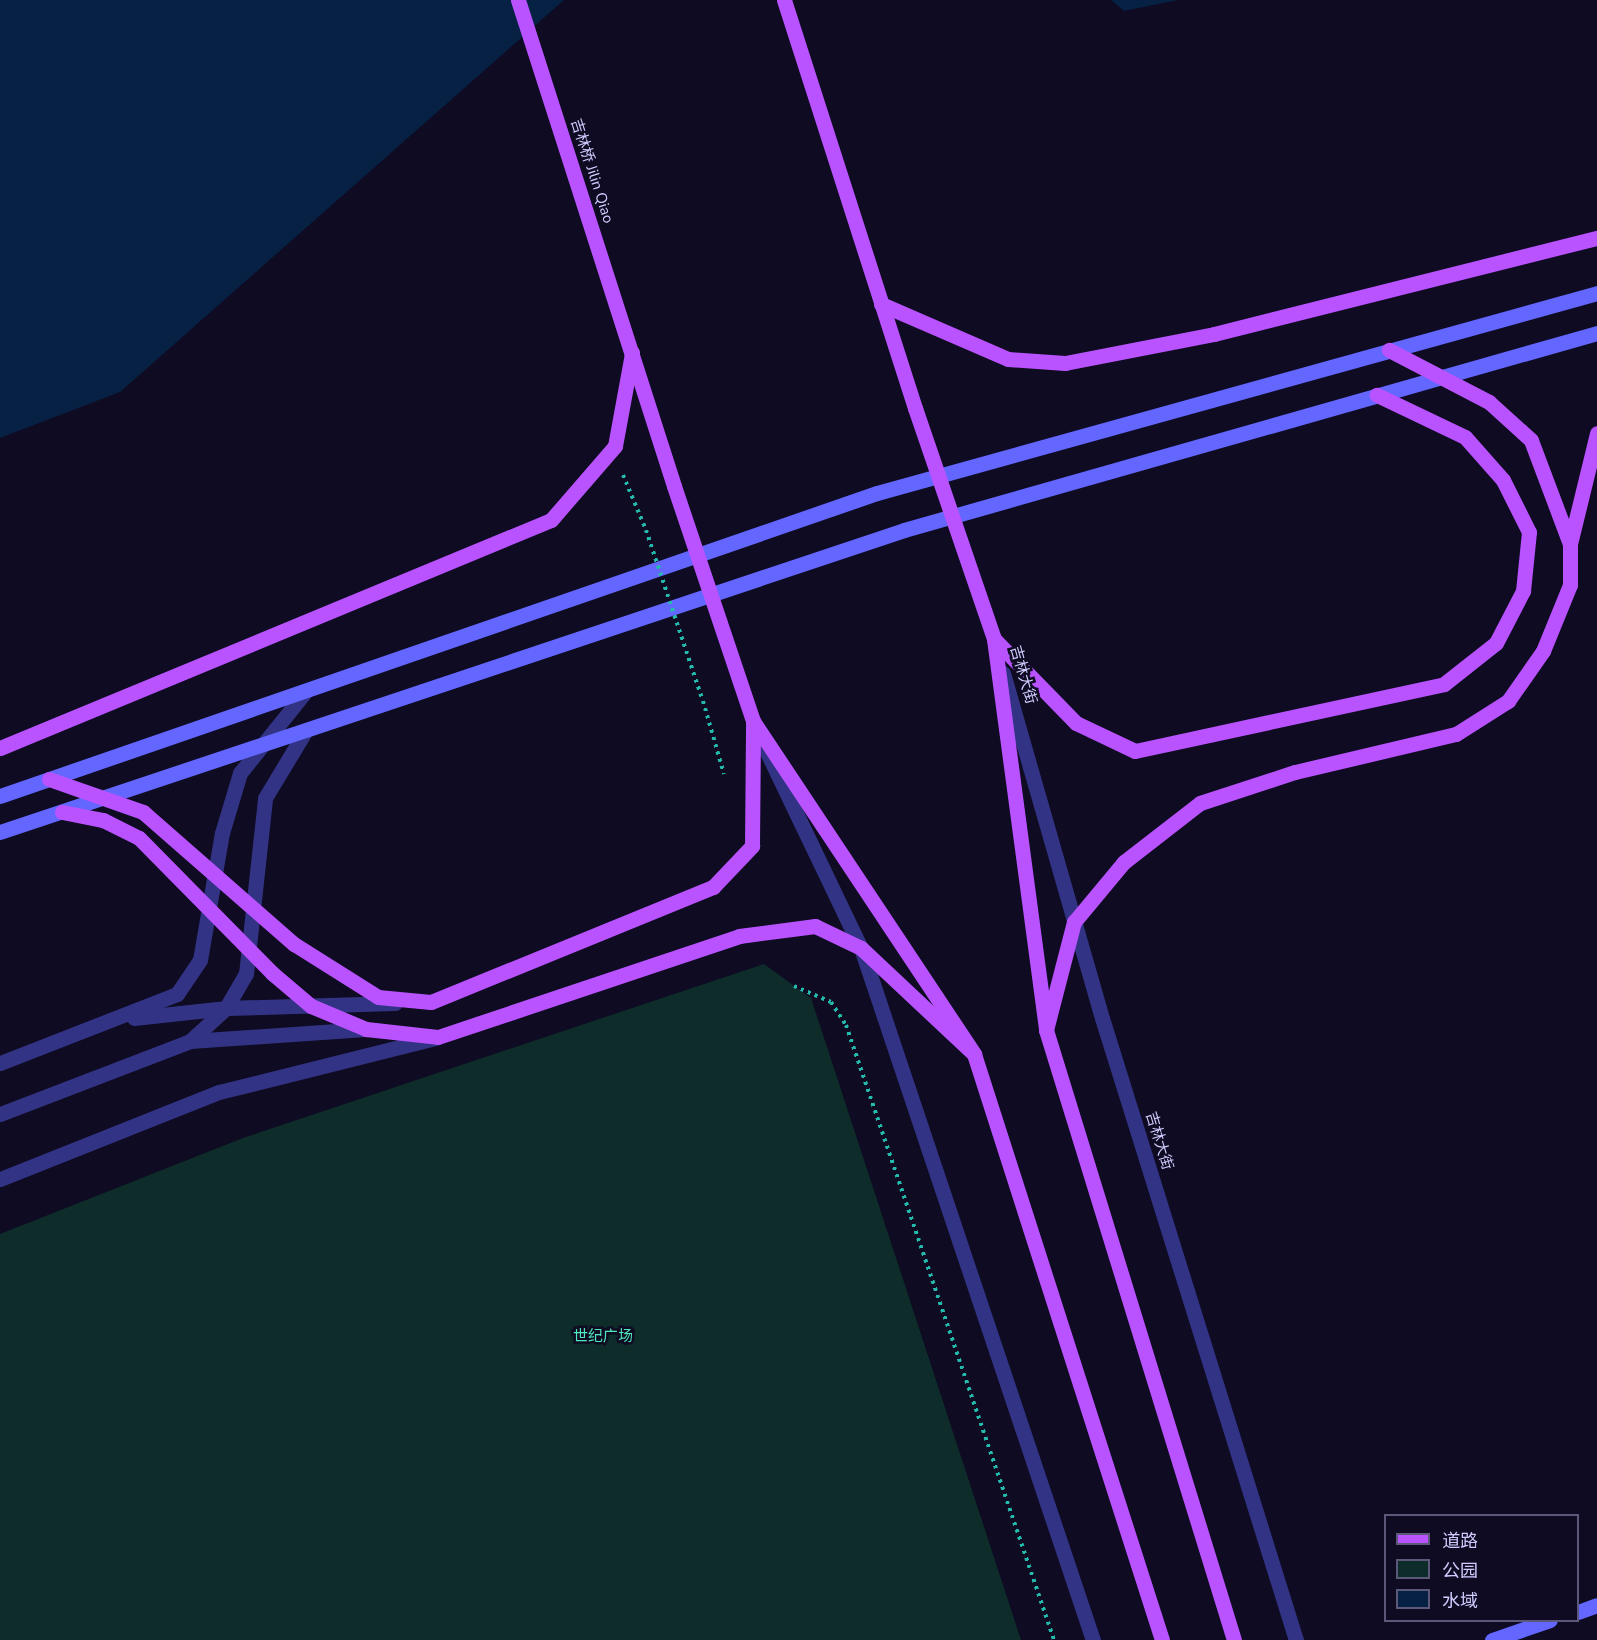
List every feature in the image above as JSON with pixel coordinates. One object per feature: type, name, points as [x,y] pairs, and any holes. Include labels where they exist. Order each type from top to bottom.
[{"type":"main road","name":"吉林桥 Jilin Qiao","points":[[518,0],[674,486],[753,721]]},
{"type":"main road","points":[[784,0],[915,408],[994,639],[1076,723],[1135,751],[1444,684],[1496,643],[1524,591],[1529,532],[1503,480],[1465,437],[1377,395]]},
{"type":"main road","points":[[881,304],[1008,359],[1065,363],[1214,334],[1597,238]]},
{"type":"main road","points":[[0,796],[877,493],[1597,293]]},
{"type":"main road","points":[[0,832],[904,530],[1597,333]]},
{"type":"main road","points":[[1389,350],[1489,402],[1531,440],[1570,544]]},
{"type":"main road","points":[[0,748],[551,520],[615,446],[632,353]]},
{"type":"main road","points":[[1046,1030],[1074,922],[1124,862],[1200,803],[1295,772],[1456,734],[1508,701],[1544,651],[1570,585],[1570,544],[1597,433]]},
{"type":"main road","name":"吉林大街","points":[[994,639],[1046,1030],[1234,1640]]},
{"type":"main road","points":[[49,779],[143,812],[294,944],[378,997],[431,1002],[713,887],[752,846],[753,721]]},
{"type":"main road","points":[[753,721],[974,1054],[1162,1640]]},
{"type":"main road","points":[[62,812],[103,820],[139,838],[210,914],[311,1006],[366,1029],[438,1037],[739,936],[814,926],[861,948],[974,1054]]},
{"type":"main road","points":[[1579,1612],[1597,1605]]},
{"type":"main road","points":[[1492,1640],[1545,1622]]},
{"type":"street","name":"吉林大街","points":[[994,639],[1074,922],[1296,1640]]},
{"type":"street","points":[[0,1063],[177,994],[200,960],[216,875],[240,773],[306,691]]},
{"type":"street","points":[[753,721],[861,948],[1094,1640]]},
{"type":"street","points":[[190,1041],[226,1008],[246,974],[251,907],[265,798],[306,730]]},
{"type":"street","points":[[112,1020],[226,1008],[431,1002]]},
{"type":"street","points":[[0,1114],[190,1041],[366,1029]]},
{"type":"street","points":[[0,1179],[219,1092],[438,1037]]},
{"type":"path","points":[[646,530],[703,701],[724,774]]},
{"type":"path","points":[[794,986],[831,1002],[846,1025],[1054,1640]]},
{"type":"green space","name":"世纪广场","points":[[764,964],[811,998],[1021,1640],[0,1640],[0,1234],[243,1138]]},
{"type":"water","points":[[0,0],[564,0],[120,392],[0,438]]},
{"type":"water","points":[[1111,0],[1178,0],[1124,11]]}]
